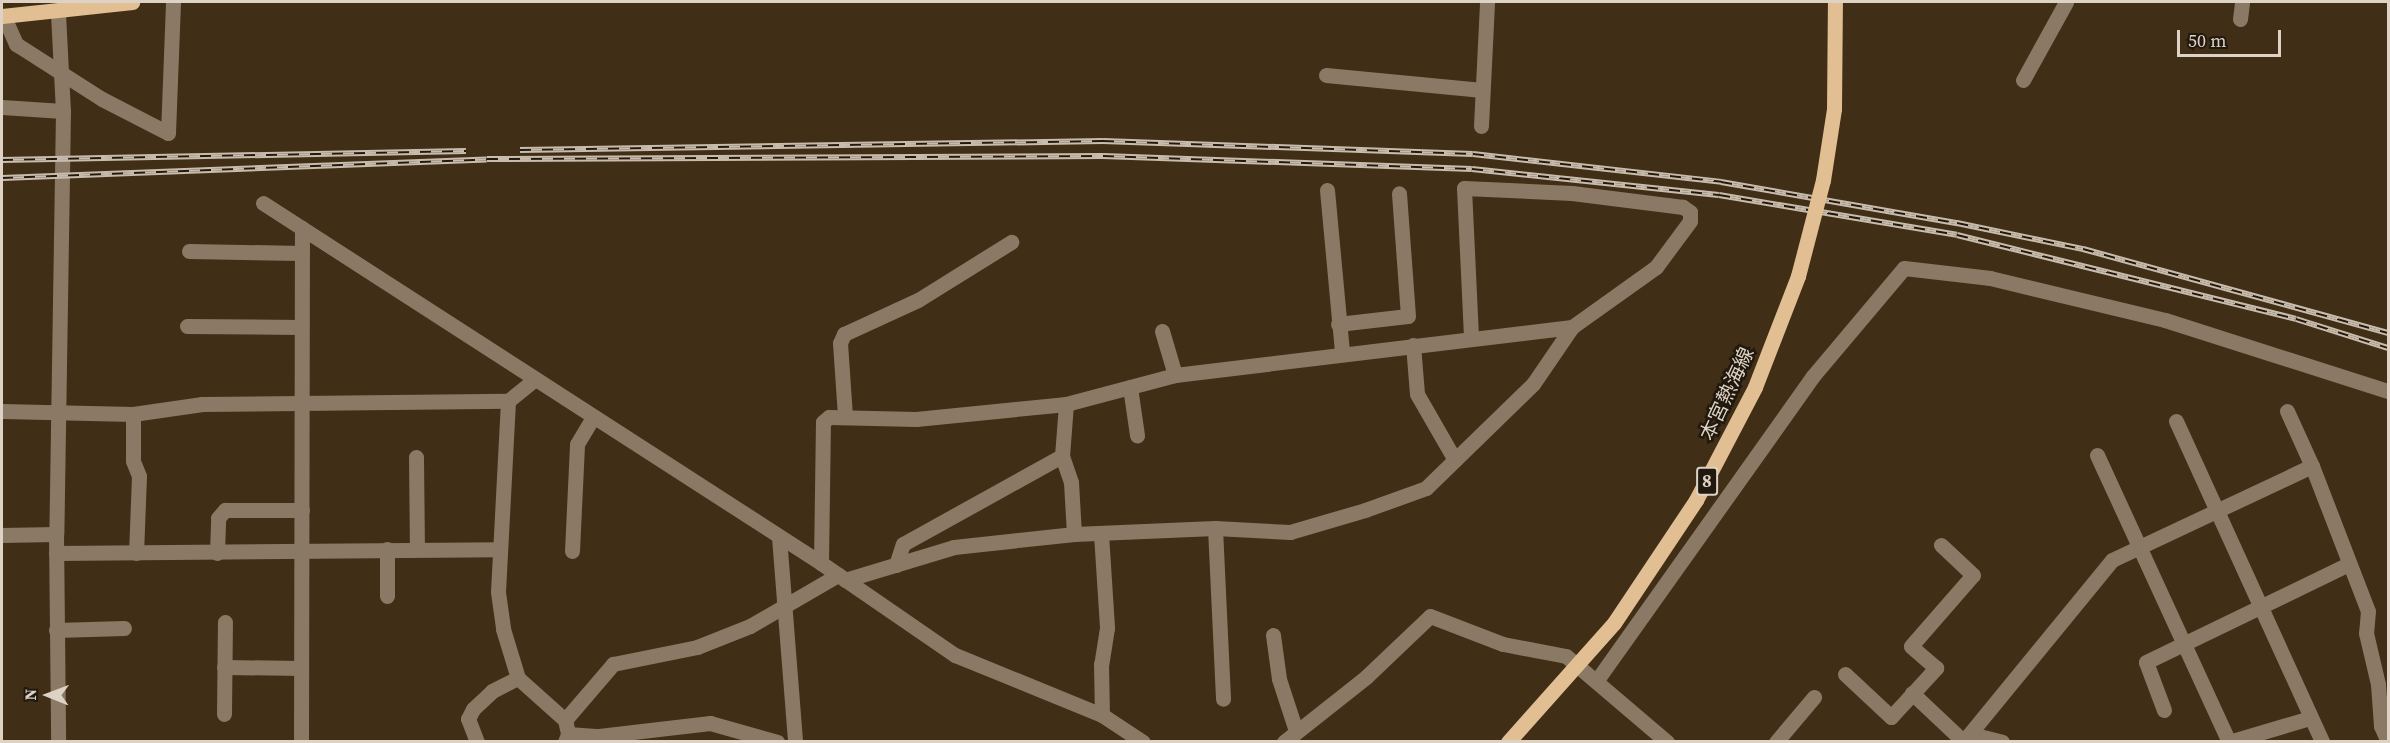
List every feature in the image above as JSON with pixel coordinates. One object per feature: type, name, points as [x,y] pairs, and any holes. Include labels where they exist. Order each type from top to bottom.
[{"type":"main road","points":[[3,16],[58,13],[132,2]]},
{"type":"main road","name":"本宮熱海線","points":[[1508,741],[1581,666],[1651,572],[1707,480],[1755,387],[1798,276],[1823,180],[1834,109],[1835,2]]},
{"type":"street","points":[[3,16],[16,44],[168,133],[173,2]]},
{"type":"street","points":[[1481,126],[1487,2]]},
{"type":"street","points":[[2023,80],[2066,2]]},
{"type":"street","points":[[2240,19],[2242,2]]},
{"type":"street","points":[[58,13],[64,74],[61,393],[58,411],[56,534],[58,741]]},
{"type":"street","points":[[1326,75],[1482,90]]},
{"type":"street","points":[[2,108],[63,111]]},
{"type":"street","points":[[567,734],[614,664],[697,647],[785,610],[842,577],[896,565],[954,547],[1074,534],[1215,528],[1268,534],[1306,529],[1426,488],[1533,384],[1572,327],[1656,267],[1690,221],[1688,210],[1572,193],[1464,188],[1471,339]]},
{"type":"street","points":[[1327,190],[1342,352]]},
{"type":"street","points":[[1338,324],[1408,316],[1399,193]]},
{"type":"street","points":[[263,203],[821,563],[955,655],[1102,714],[1143,741]]},
{"type":"street","points":[[301,741],[303,228]]},
{"type":"street","points":[[845,416],[840,343],[844,334],[918,300],[1004,250],[1011,242]]},
{"type":"street","points":[[189,251],[302,253]]},
{"type":"street","points":[[1597,680],[1813,376],[1904,268],[1990,278],[2165,320],[2388,391]]},
{"type":"street","points":[[187,326],[301,327]]},
{"type":"street","points":[[821,563],[823,422],[845,416],[916,419],[1066,404],[1175,375],[1342,352],[1572,327]]},
{"type":"street","points":[[1162,331],[1175,375]]},
{"type":"street","points":[[1413,345],[1417,394],[1455,460]]},
{"type":"street","points":[[2,411],[133,414],[202,404],[303,405],[508,401],[535,378]]},
{"type":"street","points":[[1130,387],[1137,435]]},
{"type":"street","points":[[508,401],[499,549],[503,629],[518,678],[567,734],[599,736],[711,723],[777,741]]},
{"type":"street","points":[[1066,404],[1062,456],[1071,482],[1074,534]]},
{"type":"street","points":[[2287,411],[2312,466],[2368,611],[2366,633],[2378,684],[2381,726],[2388,741]]},
{"type":"street","points":[[133,414],[133,461],[139,476],[136,553]]},
{"type":"street","points":[[572,551],[577,444],[593,417]]},
{"type":"street","points":[[2176,421],[2322,741]]},
{"type":"street","points":[[2097,455],[2187,644],[2229,741],[2310,718]]},
{"type":"street","points":[[896,565],[903,544],[1062,456]]},
{"type":"street","points":[[416,457],[417,549]]},
{"type":"street","points":[[1966,739],[2112,560],[2216,509],[2312,466]]},
{"type":"street","points":[[217,553],[218,518],[225,510],[302,510]]},
{"type":"street","points":[[1215,528],[1223,699]]},
{"type":"street","points":[[2,535],[56,534]]},
{"type":"street","points":[[1101,534],[1107,628],[1101,664],[1102,714]]},
{"type":"street","points":[[779,537],[795,741]]},
{"type":"street","points":[[1845,674],[1891,717],[1936,668],[1911,646],[1973,575],[1941,545]]},
{"type":"street","points":[[56,553],[217,553],[300,548],[499,549]]},
{"type":"street","points":[[387,549],[387,596]]},
{"type":"street","points":[[2164,710],[2146,662],[2260,609],[2349,564]]},
{"type":"street","points":[[1284,741],[1366,677],[1430,616],[1495,642],[1566,656],[1581,666],[1667,741]]},
{"type":"street","points":[[224,714],[225,622]]},
{"type":"street","points":[[56,630],[124,627]]},
{"type":"street","points":[[1273,635],[1279,679],[1296,731]]},
{"type":"street","points":[[224,667],[301,668]]},
{"type":"street","points":[[477,741],[468,719],[473,709],[492,691],[518,678]]},
{"type":"street","points":[[1912,693],[1966,739],[2002,741]]},
{"type":"street","points":[[1776,741],[1814,697]]},
{"type":"railway","points":[[520,150],[1103,141],[1473,154],[1721,182],[1957,223],[2083,249],[2388,333]]},
{"type":"railway","points":[[2,160],[466,151]]},
{"type":"railway","points":[[2,178],[487,159],[1103,156],[1472,169],[1719,195],[1957,235],[2296,319],[2388,348]]}]
